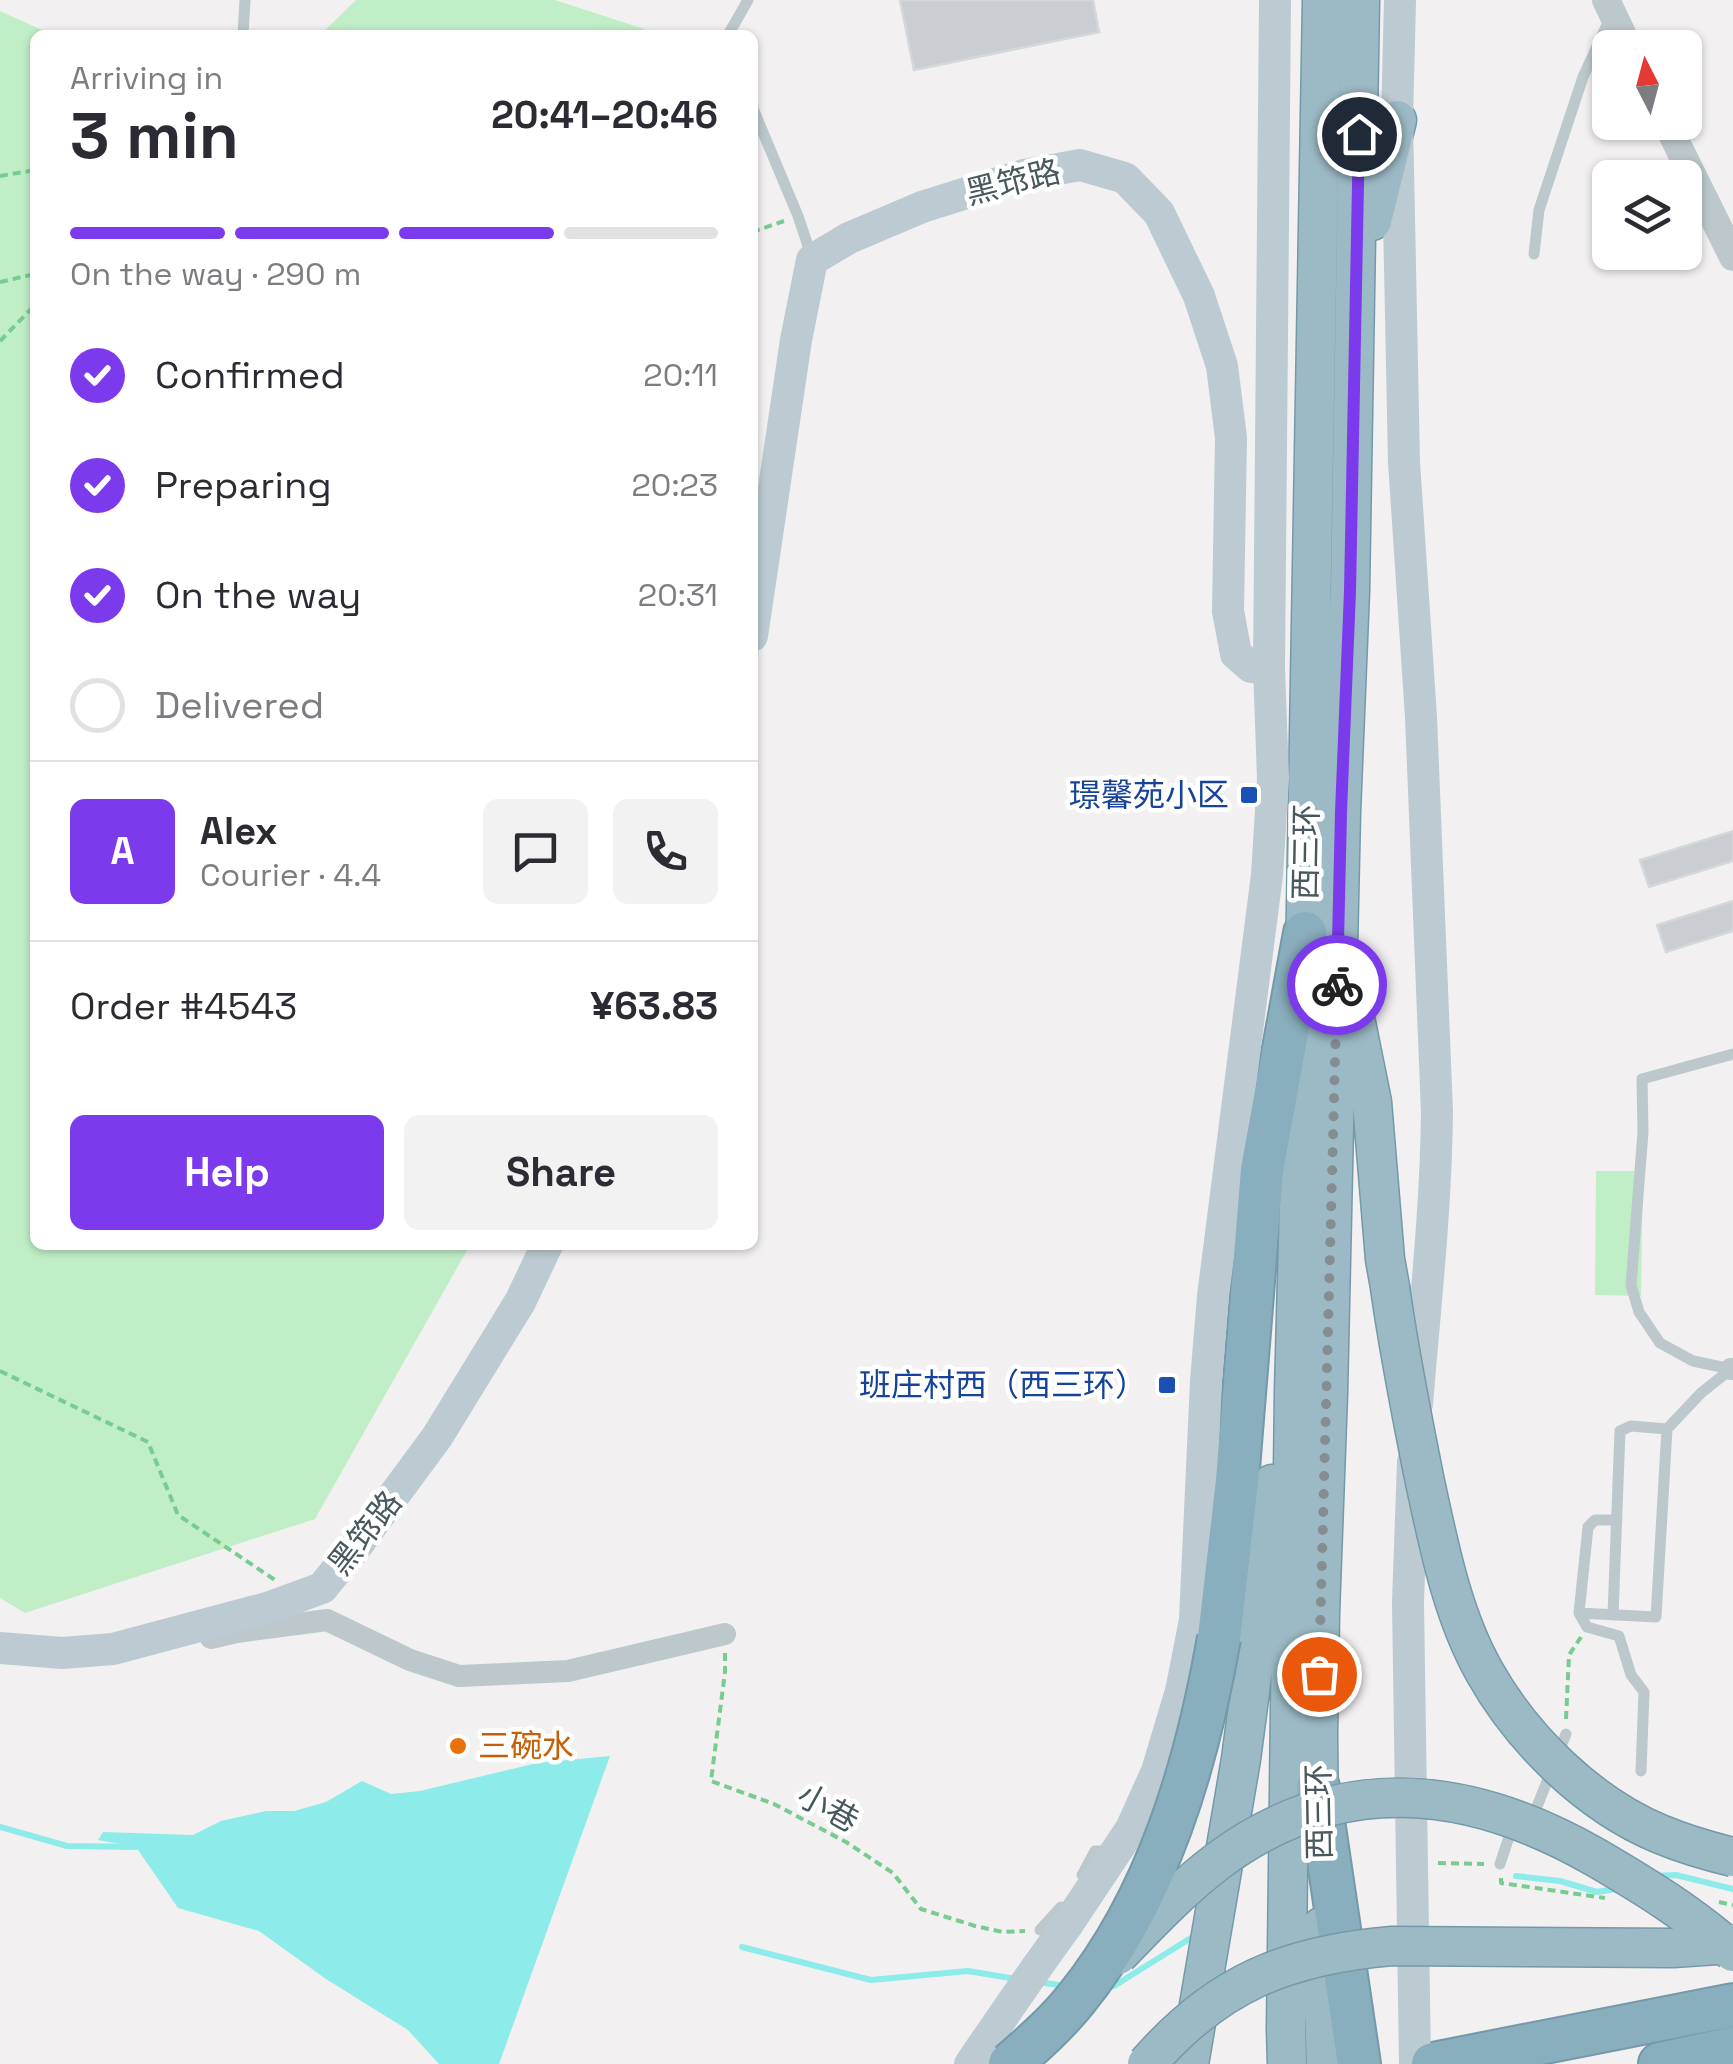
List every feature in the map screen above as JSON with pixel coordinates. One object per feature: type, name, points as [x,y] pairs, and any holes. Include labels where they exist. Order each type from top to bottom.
[{"type":"highway","name":"西三环","points":[[1322,0],[1322,934],[1328,1394],[1318,1787],[1326,2064]]},
{"type":"highway","name":"西三环","points":[[1287,2064],[1297,1293],[1350,591],[1360,0]]},
{"type":"highway","points":[[1357,282],[1398,120]]},
{"type":"highway","points":[[1322,934],[1372,1102],[1385,1260],[1402,1372],[1442,1558],[1460,1617],[1483,1669],[1510,1712],[1581,1785],[1619,1813],[1658,1833],[1733,1857]]},
{"type":"highway","points":[[1076,2000],[1141,1896],[1172,1824],[1208,1697],[1232,1539],[1262,1170],[1322,934]]},
{"type":"highway","points":[[1189,2064],[1242,1759],[1297,1293]]},
{"type":"highway","points":[[1318,1787],[1359,2064]]},
{"type":"highway","points":[[1010,2064],[1164,1908],[1218,1861],[1242,1845],[1333,1805],[1382,1798],[1458,1802],[1502,1814],[1544,1831],[1630,1877],[1733,1948]]},
{"type":"highway","points":[[1147,2064],[1204,2008],[1239,1986],[1274,1970],[1354,1950],[1392,1946],[1733,1948]]},
{"type":"highway","points":[[1432,2064],[1733,2005]]},
{"type":"highway","points":[[1660,2064],[1733,2048]]},
{"type":"main road","points":[[970,2064],[1004,2016],[1059,1918],[1118,1851],[1131,1830],[1156,1770],[1181,1691],[1195,1620],[1212,1296],[1267,875],[1272,778],[1268,668],[1276,0]]},
{"type":"main road","points":[[1400,0],[1403,444],[1421,717],[1437,1112],[1432,1247],[1411,1484],[1408,1602],[1415,2064]]},
{"type":"main road","name":"黑筇路","points":[[812,260],[849,238],[922,206],[1024,175],[1080,165],[1125,178],[1159,214],[1200,296],[1222,366],[1232,438],[1228,612],[1236,654],[1251,667],[1268,668]]},
{"type":"main road","points":[[758,596],[796,340],[812,260]]},
{"type":"main road","name":"黑筇路","points":[[0,1648],[62,1653],[113,1649],[267,1608],[322,1588],[437,1438],[520,1302],[545,1250]]},
{"type":"street","points":[[1613,5],[1622,30]]},
{"type":"street","points":[[1675,140],[1733,257]]},
{"type":"street","points":[[131,1644],[152,1653],[237,1632],[327,1620],[410,1660],[459,1676],[568,1671],[725,1634]]},
{"type":"lane","points":[[243,30],[244,0]]},
{"type":"lane","points":[[731,30],[748,0]]},
{"type":"lane","points":[[1534,254],[1539,210],[1582,77],[1613,5]]},
{"type":"lane","points":[[758,120],[812,260]]},
{"type":"lane","points":[[1732,1368],[1693,1361],[1660,1343],[1639,1312],[1631,1285],[1642,1079],[1733,1054]]},
{"type":"lane","points":[[1580,1613],[1656,1617],[1667,1428],[1732,1368]]},
{"type":"lane","points":[[1614,1614],[1620,1431],[1631,1426],[1667,1428]]},
{"type":"lane","points":[[1617,1520],[1595,1520],[1588,1527],[1580,1613],[1588,1626],[1620,1636],[1630,1675],[1644,1692],[1641,1771]]},
{"type":"lane","points":[[1500,1864],[1513,1825],[1528,1830],[1566,1734]]},
{"type":"lane","points":[[1078,1883],[1095,1851],[1118,1851]]},
{"type":"path","points":[[0,176],[30,171]]},
{"type":"path","points":[[758,230],[798,216]]},
{"type":"path","points":[[0,282],[30,275]]},
{"type":"path","points":[[0,341],[30,310]]},
{"type":"path","points":[[0,1371],[148,1442],[178,1515],[299,1596]]},
{"type":"path","points":[[1566,1734],[1569,1655],[1588,1626]]},
{"type":"path","name":"小巷","points":[[725,1634],[725,1672],[711,1781],[774,1804],[846,1842],[893,1872],[921,1909],[1003,1932],[1059,1918]]},
{"type":"path","points":[[1435,1863],[1500,1864]]},
{"type":"green space","points":[[356,0],[555,0],[644,29],[644,30],[325,30]]},
{"type":"green space","points":[[0,11],[42,30],[30,30],[30,1250],[467,1250],[315,1519],[25,1613],[0,1598]]},
{"type":"green space","points":[[1596,1171],[1643,1171],[1641,1296],[1595,1295]]},
{"type":"water","name":"三碗水","points":[[610,1756],[499,2064],[439,2064],[408,2030],[259,1931],[178,1908],[136,1847],[98,1840],[103,1832],[193,1835],[221,1821],[266,1811],[294,1811],[326,1802],[362,1781],[391,1794],[420,1791],[537,1763]]},
{"type":"building","points":[[900,0],[1093,0],[1099,32],[914,70]]},
{"type":"building","points":[[1733,831],[1733,861],[1649,887],[1640,860]]},
{"type":"building","points":[[1733,901],[1733,931],[1666,952],[1657,925]]},
{"type":"waterway","points":[[0,1827],[67,1846],[136,1847]]},
{"type":"waterway","points":[[1652,1876],[1676,1875],[1733,1889]]},
{"type":"waterway","points":[[1516,1876],[1560,1881],[1597,1892],[1622,1888]]},
{"type":"waterway","points":[[1107,1987],[1194,1936]]},
{"type":"waterway","points":[[742,1947],[871,1980],[968,1971],[1016,1979]]},
{"type":"waterway","points":[[1038,1982],[1065,1986]]},
{"type":"way so far","points":[[1319,1674],[1337,985]]},
{"type":"place","name":"璟馨苑小区","points":[[1249,795]]},
{"type":"place","name":"班庄村西（西三环）","points":[[1167,1385]]},
{"type":"place","name":"三碗水","points":[[458,1746]]},
{"type":"route","points":[[1337,985],[1359,134]]}]
